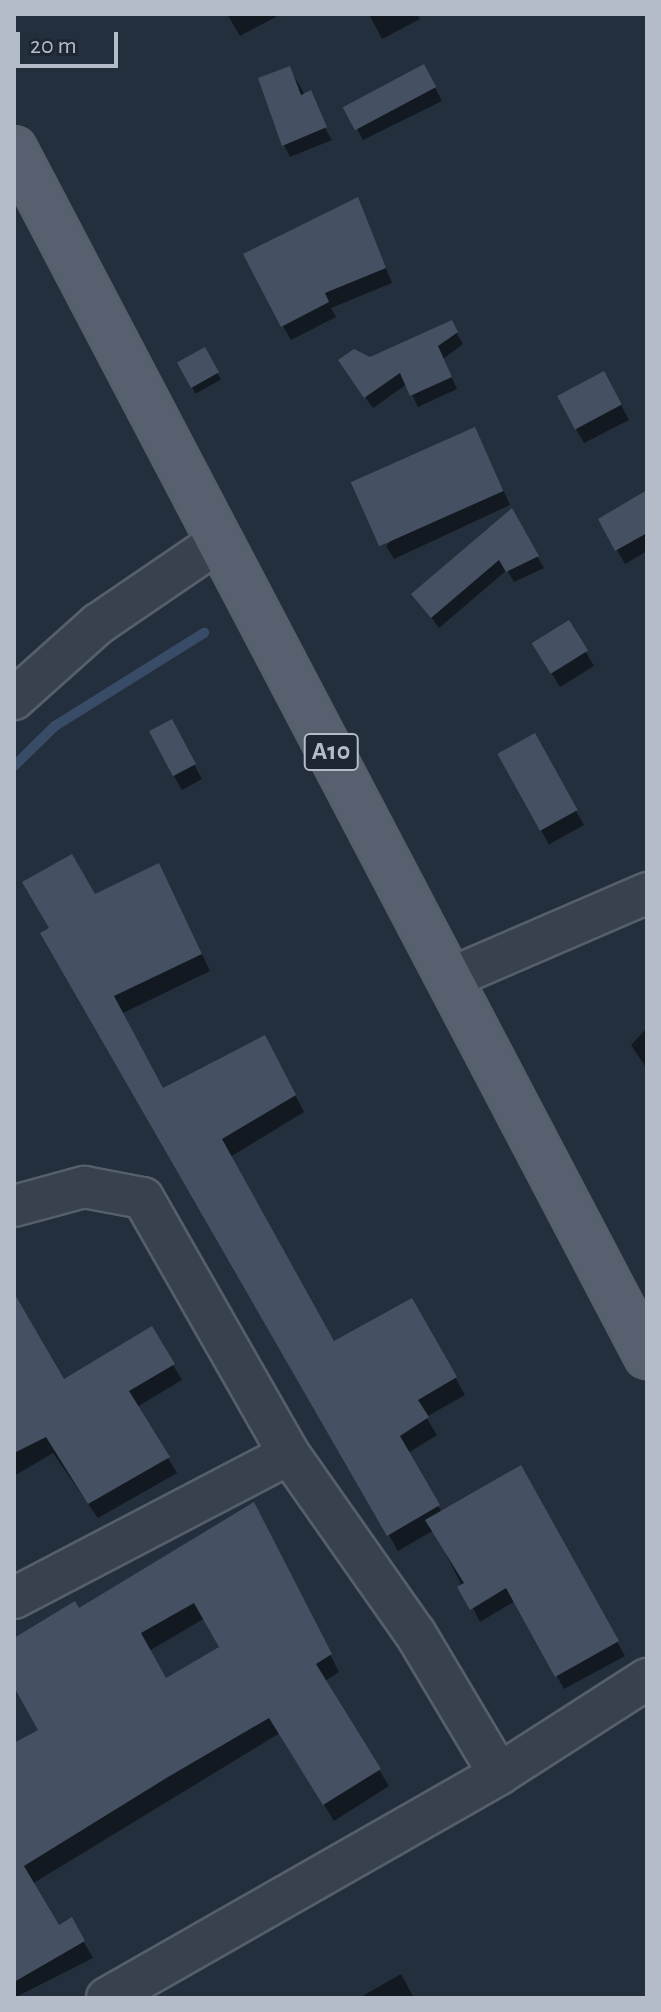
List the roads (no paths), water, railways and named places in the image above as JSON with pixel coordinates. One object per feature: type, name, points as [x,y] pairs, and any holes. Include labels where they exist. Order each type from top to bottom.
[{"type":"main road","name":"A10","points":[[14,149],[647,1356]]},
{"type":"street","points":[[14,699],[98,624],[218,542]]},
{"type":"street","points":[[451,978],[647,893]]},
{"type":"street","points":[[14,1206],[84,1187],[143,1198],[289,1454],[415,1633],[499,1774]]},
{"type":"street","points":[[14,1598],[289,1454]]},
{"type":"street","points":[[107,1998],[499,1774],[647,1679]]},
{"type":"waterway","points":[[14,766],[55,726],[204,633]]}]
